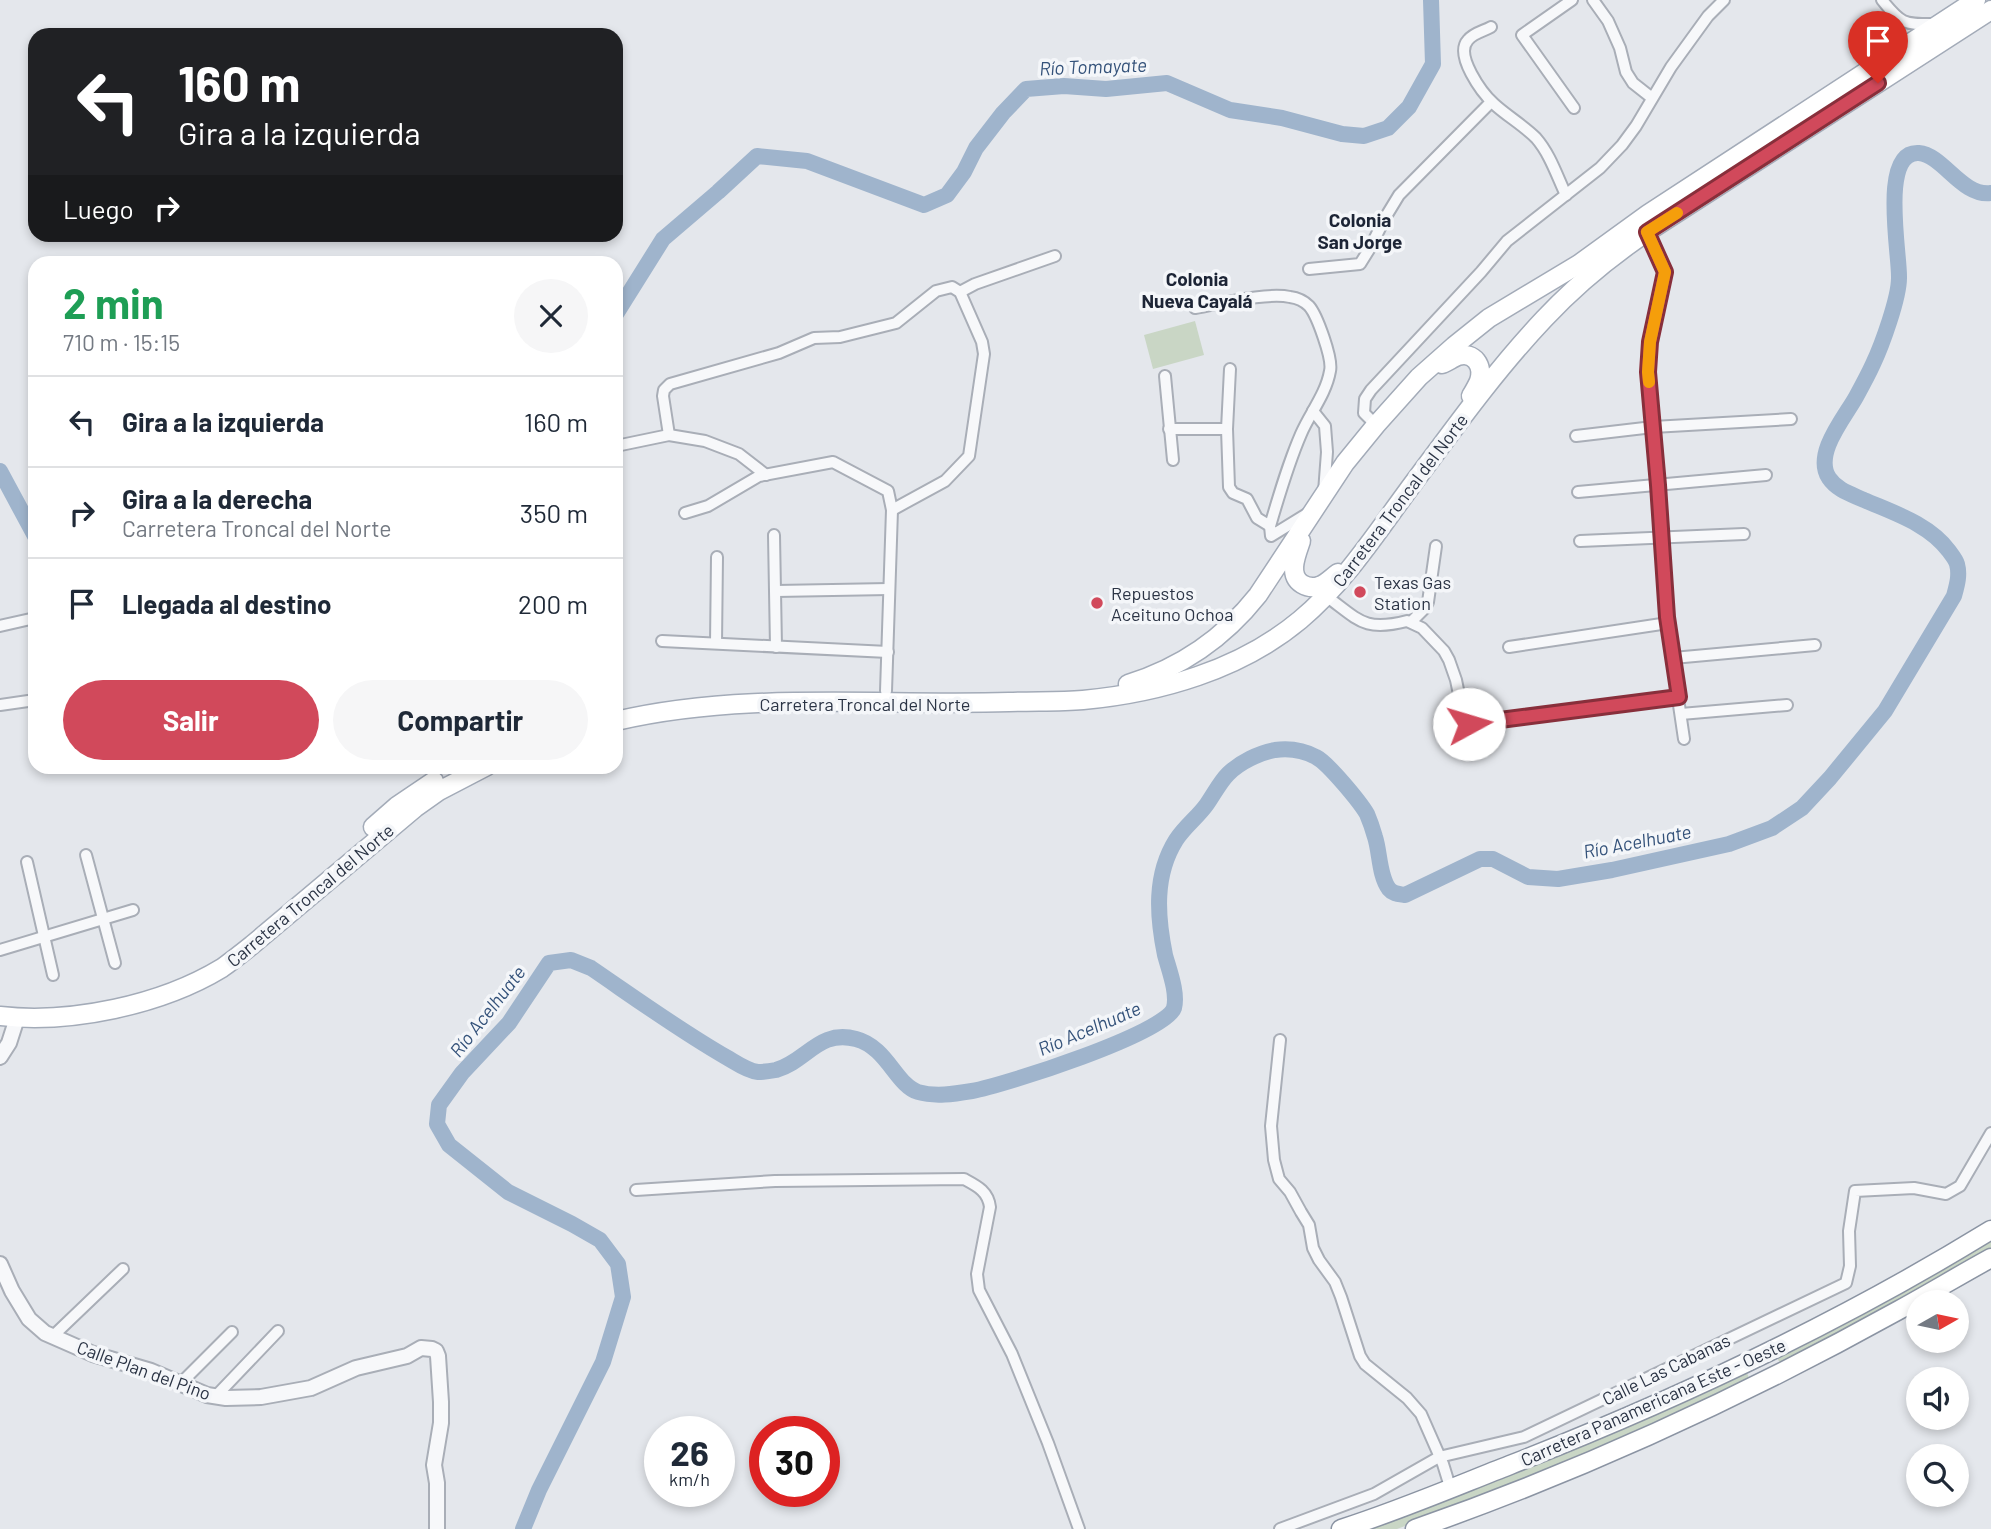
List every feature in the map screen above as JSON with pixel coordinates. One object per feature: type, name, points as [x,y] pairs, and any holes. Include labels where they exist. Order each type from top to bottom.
[{"type":"main road","name":"Carretera Troncal del Norte","points":[[623,708],[693,697],[759,694],[1091,691],[1140,681],[1196,653],[1236,621],[1258,595],[1351,456],[1376,425],[1419,377],[1489,318],[1579,264],[1648,214],[1976,0]]},
{"type":"main road","name":"Carretera Troncal del Norte","points":[[623,720],[718,705],[1080,700],[1177,683],[1218,669],[1277,637],[1326,596],[1359,557],[1500,369],[1545,318],[1611,257],[1991,10]]},
{"type":"main road","points":[[1419,377],[1458,356],[1472,356],[1478,363],[1480,379],[1453,430]]},
{"type":"main road","points":[[1310,516],[1294,565],[1295,574],[1302,584],[1311,587],[1322,585],[1359,557]]},
{"type":"main road","name":"Carretera Troncal del Norte","points":[[0,1007],[45,1009],[117,997],[179,977],[201,966],[244,937],[397,806],[447,774]]},
{"type":"main road","name":"Carretera Troncal del Norte","points":[[9,1017],[67,1015],[129,1006],[205,977],[224,967],[252,945],[415,808],[471,774]]},
{"type":"main road","name":"Carretera Panamericana Este - Oeste","points":[[1341,1529],[1451,1490],[1630,1416],[1741,1366],[1888,1289],[1991,1230]]},
{"type":"main road","name":"Carretera Panamericana Este - Oeste","points":[[1415,1529],[1559,1473],[1754,1385],[1897,1311],[1991,1258]]},
{"type":"main road","points":[[1773,1350],[1768,1360],[1770,1369],[1783,1371]]},
{"type":"main road","points":[[1741,1366],[1750,1365],[1756,1370],[1758,1379],[1754,1385]]},
{"type":"street","points":[[1572,0],[1522,34],[1574,108]]},
{"type":"street","points":[[1593,0],[1608,21],[1620,48],[1626,72],[1633,83],[1652,98]]},
{"type":"street","points":[[1376,425],[1364,414],[1365,399],[1371,390],[1507,241],[1600,168],[1622,145],[1671,67],[1708,16],[1724,0]]},
{"type":"street","points":[[1882,0],[1902,22],[1939,24]]},
{"type":"street","points":[[1491,27],[1465,42],[1463,57],[1491,102],[1536,139],[1549,158],[1566,195]]},
{"type":"street","points":[[1309,269],[1360,264],[1399,195],[1491,102]]},
{"type":"street","points":[[1647,232],[1665,272],[1650,342],[1648,372],[1668,624],[1684,739]]},
{"type":"street","points":[[960,292],[975,284],[1055,256]]},
{"type":"street","points":[[669,435],[663,396],[664,390],[670,384],[779,353],[814,338],[840,337],[896,323],[936,291],[952,287],[960,292],[982,342],[984,354],[969,456],[945,481],[892,510]]},
{"type":"street","points":[[1195,308],[1272,296],[1289,296],[1300,299],[1312,311],[1330,354],[1330,373],[1290,462],[1270,526],[1272,536],[1297,519],[1310,516]]},
{"type":"street","points":[[1230,369],[1227,429],[1229,487],[1233,493],[1247,499],[1257,518],[1270,526]]},
{"type":"street","points":[[1166,376],[1173,460]]},
{"type":"street","points":[[1313,411],[1325,426],[1327,452],[1324,495]]},
{"type":"street","points":[[1576,436],[1653,427],[1791,419]]},
{"type":"street","points":[[1169,429],[1227,429]]},
{"type":"street","points":[[623,445],[669,435],[705,441],[739,454],[766,475]]},
{"type":"street","points":[[1327,452],[1330,458],[1335,460],[1351,456]]},
{"type":"street","points":[[685,513],[708,506],[759,476],[833,462],[888,491],[892,510],[886,691]]},
{"type":"street","points":[[1578,492],[1766,475]]},
{"type":"street","points":[[1580,541],[1744,534]]},
{"type":"street","points":[[774,535],[776,647]]},
{"type":"street","points":[[1411,622],[1428,602],[1436,546]]},
{"type":"street","points":[[716,643],[717,557]]},
{"type":"street","points":[[776,591],[889,589]]},
{"type":"street","points":[[1326,596],[1363,622],[1387,626],[1407,621],[1422,628],[1450,660],[1464,719],[1469,724],[1679,697]]},
{"type":"street","points":[[0,626],[28,620]]},
{"type":"street","points":[[1509,647],[1668,624]]},
{"type":"street","points":[[662,641],[888,652]]},
{"type":"street","points":[[1673,658],[1815,645]]},
{"type":"street","points":[[0,705],[28,701]]},
{"type":"street","points":[[1681,714],[1787,705]]},
{"type":"street","points":[[86,855],[115,963]]},
{"type":"street","points":[[27,862],[53,975]]},
{"type":"street","points":[[0,950],[133,910]]},
{"type":"street","points":[[0,1057],[9,1043],[9,1017]]},
{"type":"street","points":[[1280,1040],[1271,1126],[1279,1180],[1290,1192],[1309,1226],[1313,1248],[1335,1282],[1360,1356],[1365,1364],[1407,1398],[1421,1414],[1443,1464],[1451,1490]]},
{"type":"street","name":"Calle Las Cabanas","points":[[1438,1457],[1524,1437],[1846,1283],[1850,1266],[1849,1231],[1855,1191],[1914,1188],[1946,1194],[1960,1186],[1991,1133]]},
{"type":"street","points":[[636,1190],[775,1181],[964,1179],[979,1188],[988,1196],[990,1206],[977,1274],[979,1290],[1012,1354],[1079,1529]]},
{"type":"street","name":"Calle Plan del Pino","points":[[0,1264],[12,1291],[29,1319],[39,1329],[93,1354],[151,1371],[200,1392],[226,1398],[261,1397],[311,1388],[356,1368],[407,1356],[421,1349],[436,1351],[441,1402],[441,1423],[433,1465],[437,1483],[436,1529]]},
{"type":"street","points":[[53,1336],[123,1269]]},
{"type":"street","points":[[216,1396],[278,1331]]},
{"type":"street","points":[[180,1384],[232,1332]]},
{"type":"street","points":[[1280,1529],[1374,1494],[1438,1457]]},
{"type":"green space","points":[[1195,321],[1204,355],[1153,369],[1144,335]]},
{"type":"green space","points":[[1991,1236],[1991,1250],[1919,1290],[1906,1290],[1906,1298],[1782,1364],[1778,1360],[1779,1355]]},
{"type":"green space","points":[[1745,1371],[1749,1380],[1607,1446],[1397,1529],[1359,1529]]},
{"type":"waterway","name":"Río Tomayate","points":[[623,303],[663,239],[757,156],[807,161],[924,205],[947,195],[964,172],[976,148],[1026,89],[1064,86],[1106,89],[1167,83],[1230,110],[1282,118],[1342,134],[1364,136],[1388,128],[1409,107],[1433,64],[1431,0]]},
{"type":"waterway","name":"Río Acelhuate","points":[[523,1529],[539,1490],[603,1362],[623,1297],[618,1264],[600,1240],[508,1192],[449,1145],[437,1124],[439,1105],[462,1073],[509,1023],[549,963],[571,960],[591,968],[691,1036],[750,1070],[776,1070],[787,1066],[823,1042],[843,1037],[867,1043],[910,1088],[924,1094],[951,1094],[989,1087],[1082,1057],[1144,1031],[1165,1019],[1174,1008],[1175,1002],[1159,911],[1161,881],[1169,853],[1176,840],[1228,774],[1263,753],[1281,749],[1296,750],[1316,757],[1328,767],[1367,814],[1377,843],[1381,871],[1389,889],[1396,894],[1405,895],[1480,859],[1493,859],[1528,877],[1558,879],[1729,844],[1772,828],[1802,808],[1885,711],[1954,596],[1958,576],[1957,564],[1941,542],[1910,520],[1840,489],[1829,478],[1825,458],[1832,436],[1877,356],[1896,297],[1899,278],[1894,206],[1899,168],[1907,157],[1919,153],[1928,155],[1971,189],[1991,193]]},
{"type":"waterway","name":"Río Tomayate","points":[[0,471],[28,523]]},
{"type":"slow traffic","points":[[1649,382],[1650,342],[1665,272],[1647,232],[1677,213]]},
{"type":"place","name":"Texas Gas Station","points":[[1360,592]]},
{"type":"place","name":"Repuestos Aceituno Ochoa","points":[[1097,603]]},
{"type":"district","name":"Colonia San Jorge","points":[[1360,230]]},
{"type":"district","name":"Colonia Nueva Cayalá","points":[[1197,289]]},
{"type":"route","points":[[1469,724],[1679,697],[1667,617],[1648,372],[1650,342],[1665,272],[1647,232],[1878,83]]}]
